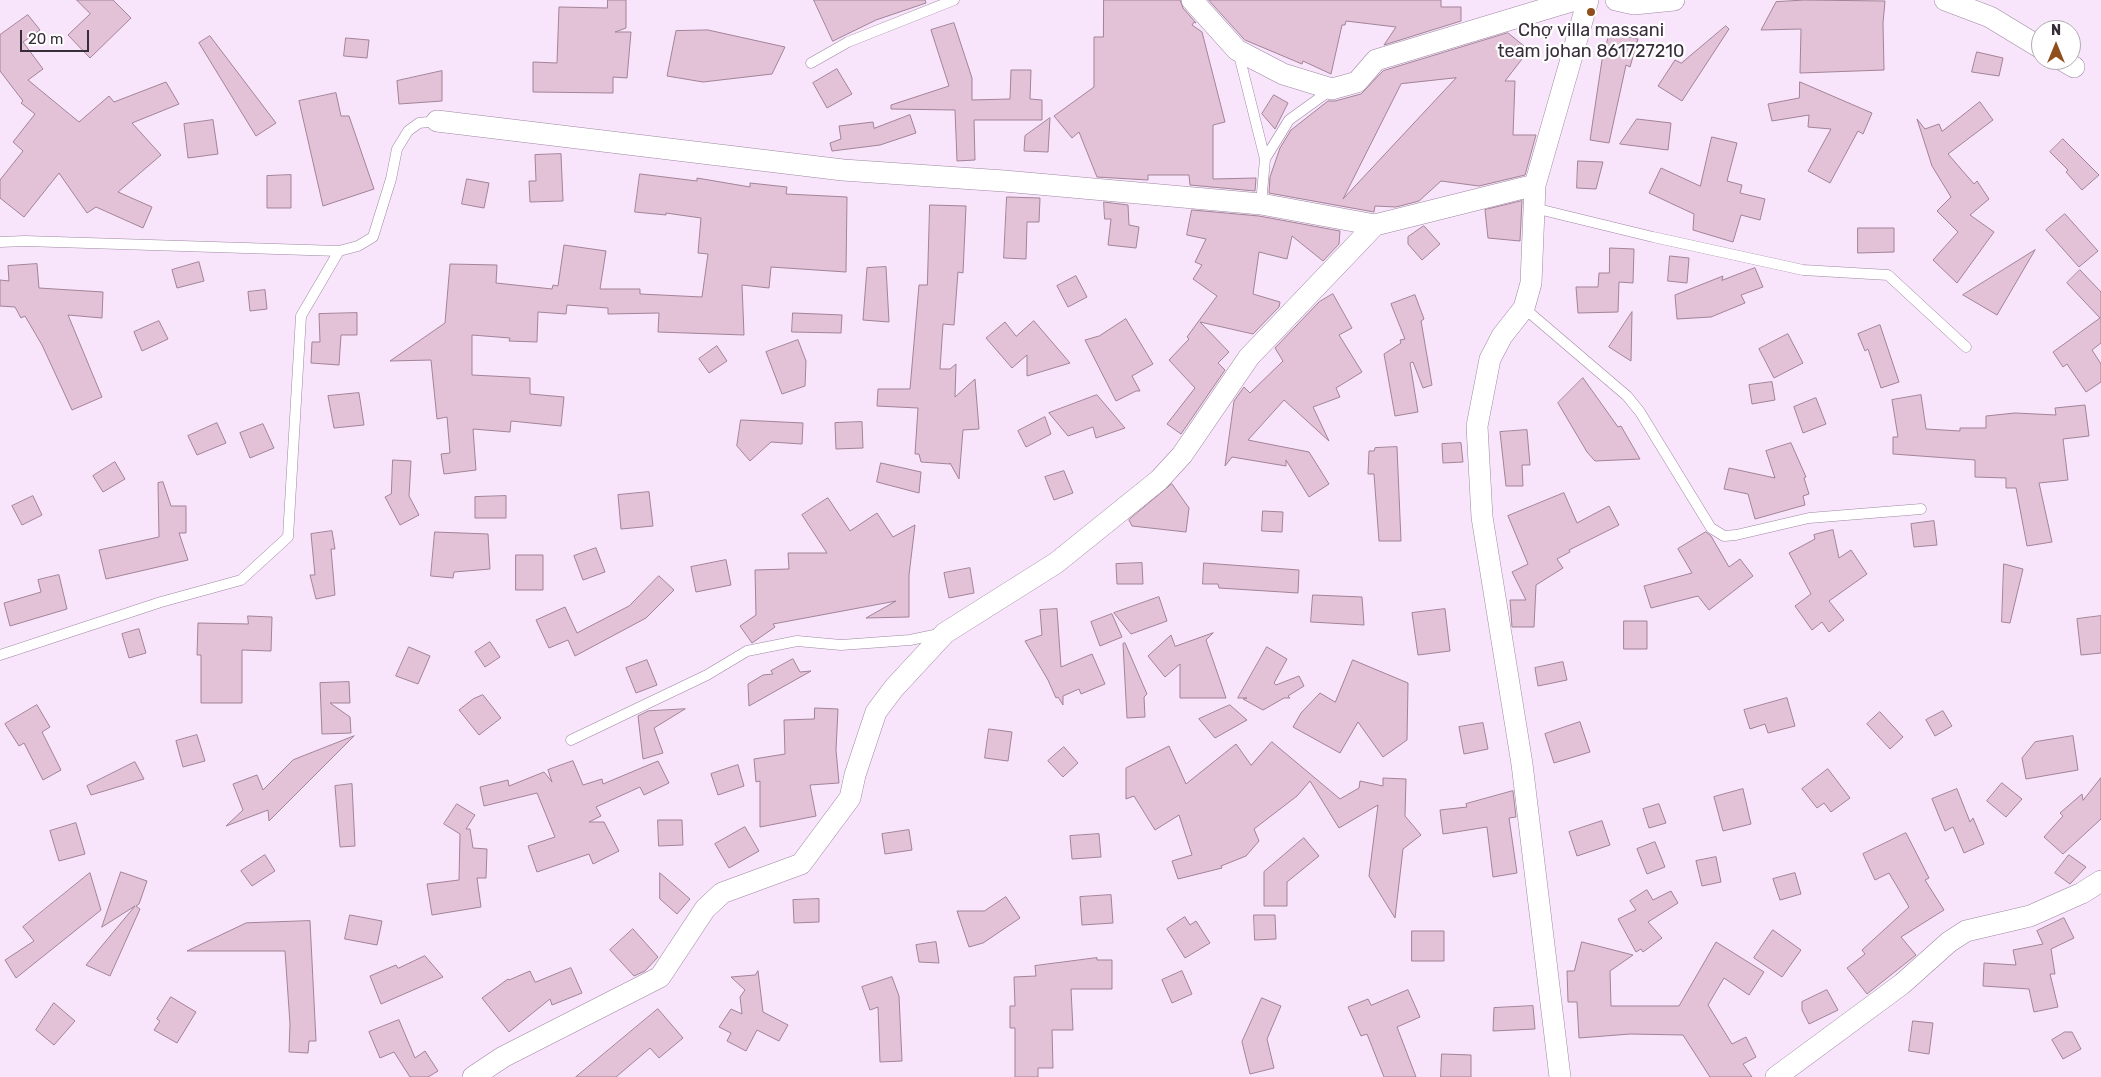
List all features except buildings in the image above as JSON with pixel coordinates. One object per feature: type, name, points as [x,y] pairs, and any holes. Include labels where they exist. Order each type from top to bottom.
[{"type":"street","points":[[1192,0],[1237,50],[1283,74],[1332,89],[1356,82],[1376,60],[1575,0]]},
{"type":"street","points":[[1560,1077],[1522,764],[1482,517],[1477,426],[1490,359],[1502,336],[1524,308],[1531,282],[1535,185],[1588,0]]},
{"type":"street","points":[[1616,0],[1634,4],[1674,0]]},
{"type":"street","points":[[1945,0],[1990,17],[2031,42]]},
{"type":"street","points":[[437,121],[659,150],[843,170],[1004,181],[1261,204],[1375,225],[1535,185]]},
{"type":"street","points":[[473,1077],[503,1057],[660,977],[705,909],[722,893],[801,864],[850,798],[855,775],[876,712],[894,688],[945,633],[1056,563],[1160,480],[1182,455],[1249,357],[1375,225]]},
{"type":"street","points":[[1776,1077],[1902,984],[1949,942],[1966,931],[2030,916],[2082,893],[2101,881]]},
{"type":"lane","points":[[811,63],[848,42],[954,0]]},
{"type":"lane","points":[[1237,50],[1265,159],[1261,204]]},
{"type":"lane","points":[[1265,159],[1289,120],[1332,89]]},
{"type":"lane","points":[[0,242],[25,241],[339,251],[358,246],[373,237],[391,179],[397,149],[408,131],[419,123],[437,121]]},
{"type":"lane","points":[[1534,208],[1802,270],[1888,275],[1966,347]]},
{"type":"lane","points":[[0,655],[161,602],[241,580],[288,537],[300,316],[339,251]]},
{"type":"lane","points":[[1524,308],[1627,396],[1640,412],[1711,528],[1724,536],[1736,535],[1809,518],[1921,509]]},
{"type":"lane","points":[[571,740],[706,675],[747,651],[797,641],[841,645],[910,640],[945,633]]},
{"type":"place","name":"Chợ villa massani team johan 861727210","points":[[1591,12]]}]
